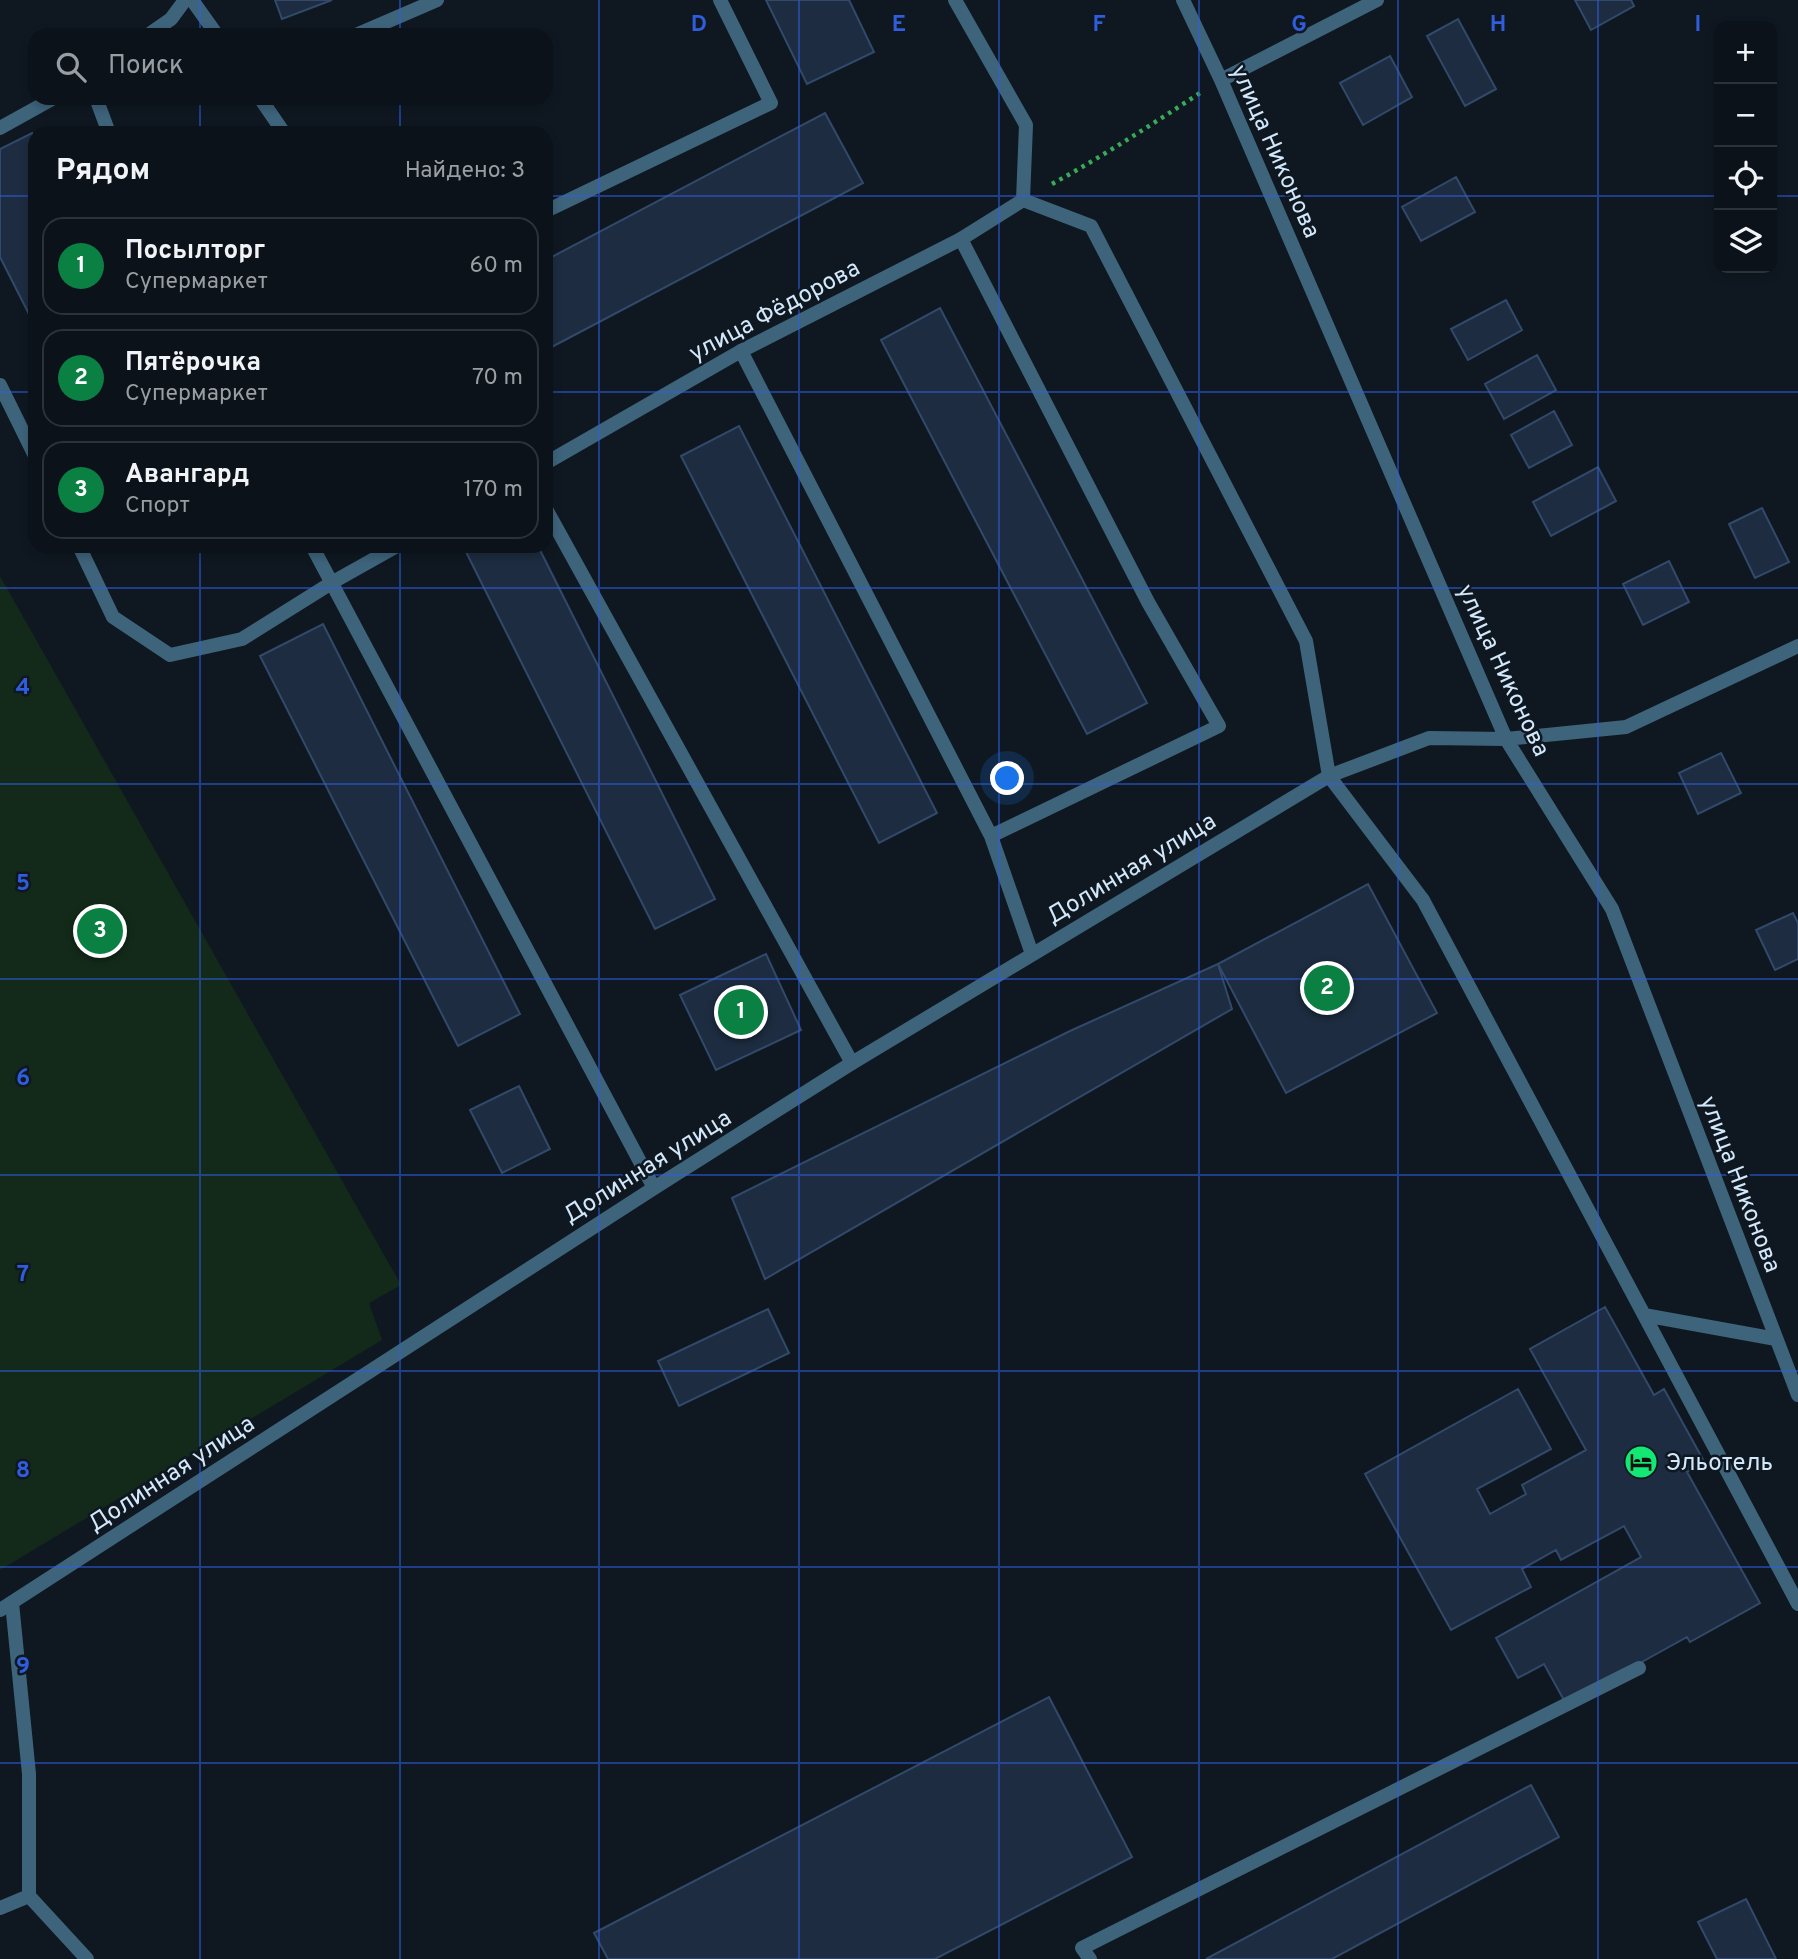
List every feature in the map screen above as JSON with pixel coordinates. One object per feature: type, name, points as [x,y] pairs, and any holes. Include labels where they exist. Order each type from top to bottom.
[{"type":"street","points":[[158,28],[171,19],[185,0]]},
{"type":"street","points":[[192,0],[211,28]]},
{"type":"street","points":[[372,28],[438,0]]},
{"type":"street","points":[[553,208],[771,103],[720,0]]},
{"type":"street","points":[[956,0],[1026,125],[1023,201],[1091,226],[1306,641],[1329,776],[1423,900],[1798,1604]]},
{"type":"street","name":"улица Никонова","points":[[1183,0],[1221,80],[1506,739],[1612,908],[1798,1395]]},
{"type":"street","points":[[1221,80],[1377,0]]},
{"type":"street","points":[[0,128],[41,105]]},
{"type":"street","points":[[99,105],[106,126]]},
{"type":"street","points":[[265,105],[279,126]]},
{"type":"street","name":"улица Фёдорова","points":[[553,459],[741,351],[961,239],[1023,201]]},
{"type":"street","points":[[961,239],[1148,602],[1219,726],[991,836]]},
{"type":"street","points":[[741,351],[991,836],[1031,954]]},
{"type":"street","points":[[0,385],[28,442]]},
{"type":"street","points":[[553,522],[852,1063]]},
{"type":"street","points":[[82,553],[113,617],[170,655],[242,639],[385,553]]},
{"type":"street","points":[[316,553],[654,1188]]},
{"type":"street","name":"Долинная улица","points":[[6,1607],[852,1063],[1329,776],[1429,738],[1506,739],[1626,727],[1798,646]]},
{"type":"street","points":[[1644,1315],[1776,1339]]},
{"type":"street","points":[[6,1607],[29,1774],[29,1896],[87,1959]]},
{"type":"street","points":[[1090,1959],[1082,1948],[1639,1668]]},
{"type":"street","points":[[0,1908],[29,1896]]},
{"type":"path","points":[[1023,201],[1107,153],[1221,80]]},
{"type":"green space","points":[[0,576],[401,1285],[369,1303],[382,1340],[0,1570]]},
{"type":"building","points":[[275,0],[332,0],[282,19]]},
{"type":"building","points":[[766,0],[849,0],[874,52],[807,84]]},
{"type":"building","points":[[1575,0],[1631,0],[1634,6],[1591,30]]},
{"type":"building","points":[[1458,19],[1496,89],[1465,106],[1427,36]]},
{"type":"building","points":[[1390,56],[1412,97],[1363,125],[1340,83]]},
{"type":"building","points":[[825,113],[863,183],[553,346],[553,256]]},
{"type":"building","points":[[28,135],[28,312],[0,257],[0,149]]},
{"type":"building","points":[[1456,177],[1475,212],[1421,241],[1402,207]]},
{"type":"building","points":[[1506,300],[1522,330],[1468,360],[1451,329]]},
{"type":"building","points":[[940,308],[1147,703],[1087,734],[881,340]]},
{"type":"building","points":[[1537,355],[1556,390],[1504,419],[1485,384]]},
{"type":"building","points":[[1554,411],[1572,445],[1529,468],[1511,435]]},
{"type":"building","points":[[739,426],[937,813],[879,843],[681,456]]},
{"type":"building","points":[[1598,467],[1616,501],[1551,536],[1533,502]]},
{"type":"building","points":[[1762,508],[1789,562],[1755,578],[1729,524]]},
{"type":"building","points":[[467,553],[542,553],[715,899],[655,929]]},
{"type":"building","points":[[1669,561],[1689,602],[1643,625],[1623,584]]},
{"type":"building","points":[[323,624],[520,1014],[458,1046],[260,656]]},
{"type":"building","points":[[1721,753],[1741,793],[1698,814],[1679,773]]},
{"type":"building","points":[[1368,884],[1437,1013],[1286,1093],[1218,964]]},
{"type":"building","points":[[1793,913],[1798,923],[1798,959],[1775,970],[1756,930]]},
{"type":"building","points":[[766,954],[801,1030],[716,1070],[680,995]]},
{"type":"building","points":[[1218,964],[1232,1009],[765,1279],[732,1198],[1070,1031]]},
{"type":"building","points":[[519,1086],[550,1149],[502,1173],[470,1110]]},
{"type":"building","points":[[1605,1307],[1654,1395],[1664,1389],[1705,1463],[1687,1472],[1760,1603],[1690,1642],[1687,1637],[1566,1704],[1544,1664],[1518,1678],[1496,1638],[1641,1557],[1624,1526],[1561,1560],[1556,1550],[1522,1569],[1531,1587],[1451,1630],[1365,1474],[1518,1389],[1551,1449],[1477,1489],[1490,1514],[1526,1494],[1522,1485],[1586,1450],[1530,1349]]},
{"type":"building","points":[[768,1309],[789,1353],[679,1406],[658,1361]]},
{"type":"building","points":[[1049,1697],[1132,1857],[935,1959],[608,1959],[594,1933]]},
{"type":"building","points":[[1531,1785],[1559,1837],[1332,1959],[1206,1959]]},
{"type":"building","points":[[1746,1899],[1776,1959],[1717,1959],[1698,1922]]},
{"type":"place","name":"Авангард","points":[[100,931]]},
{"type":"place","name":"Пятёрочка","points":[[1327,988]]},
{"type":"place","name":"Посылторг","points":[[741,1012]]},
{"type":"place","name":"Эльотель","points":[[1641,1462]]}]
